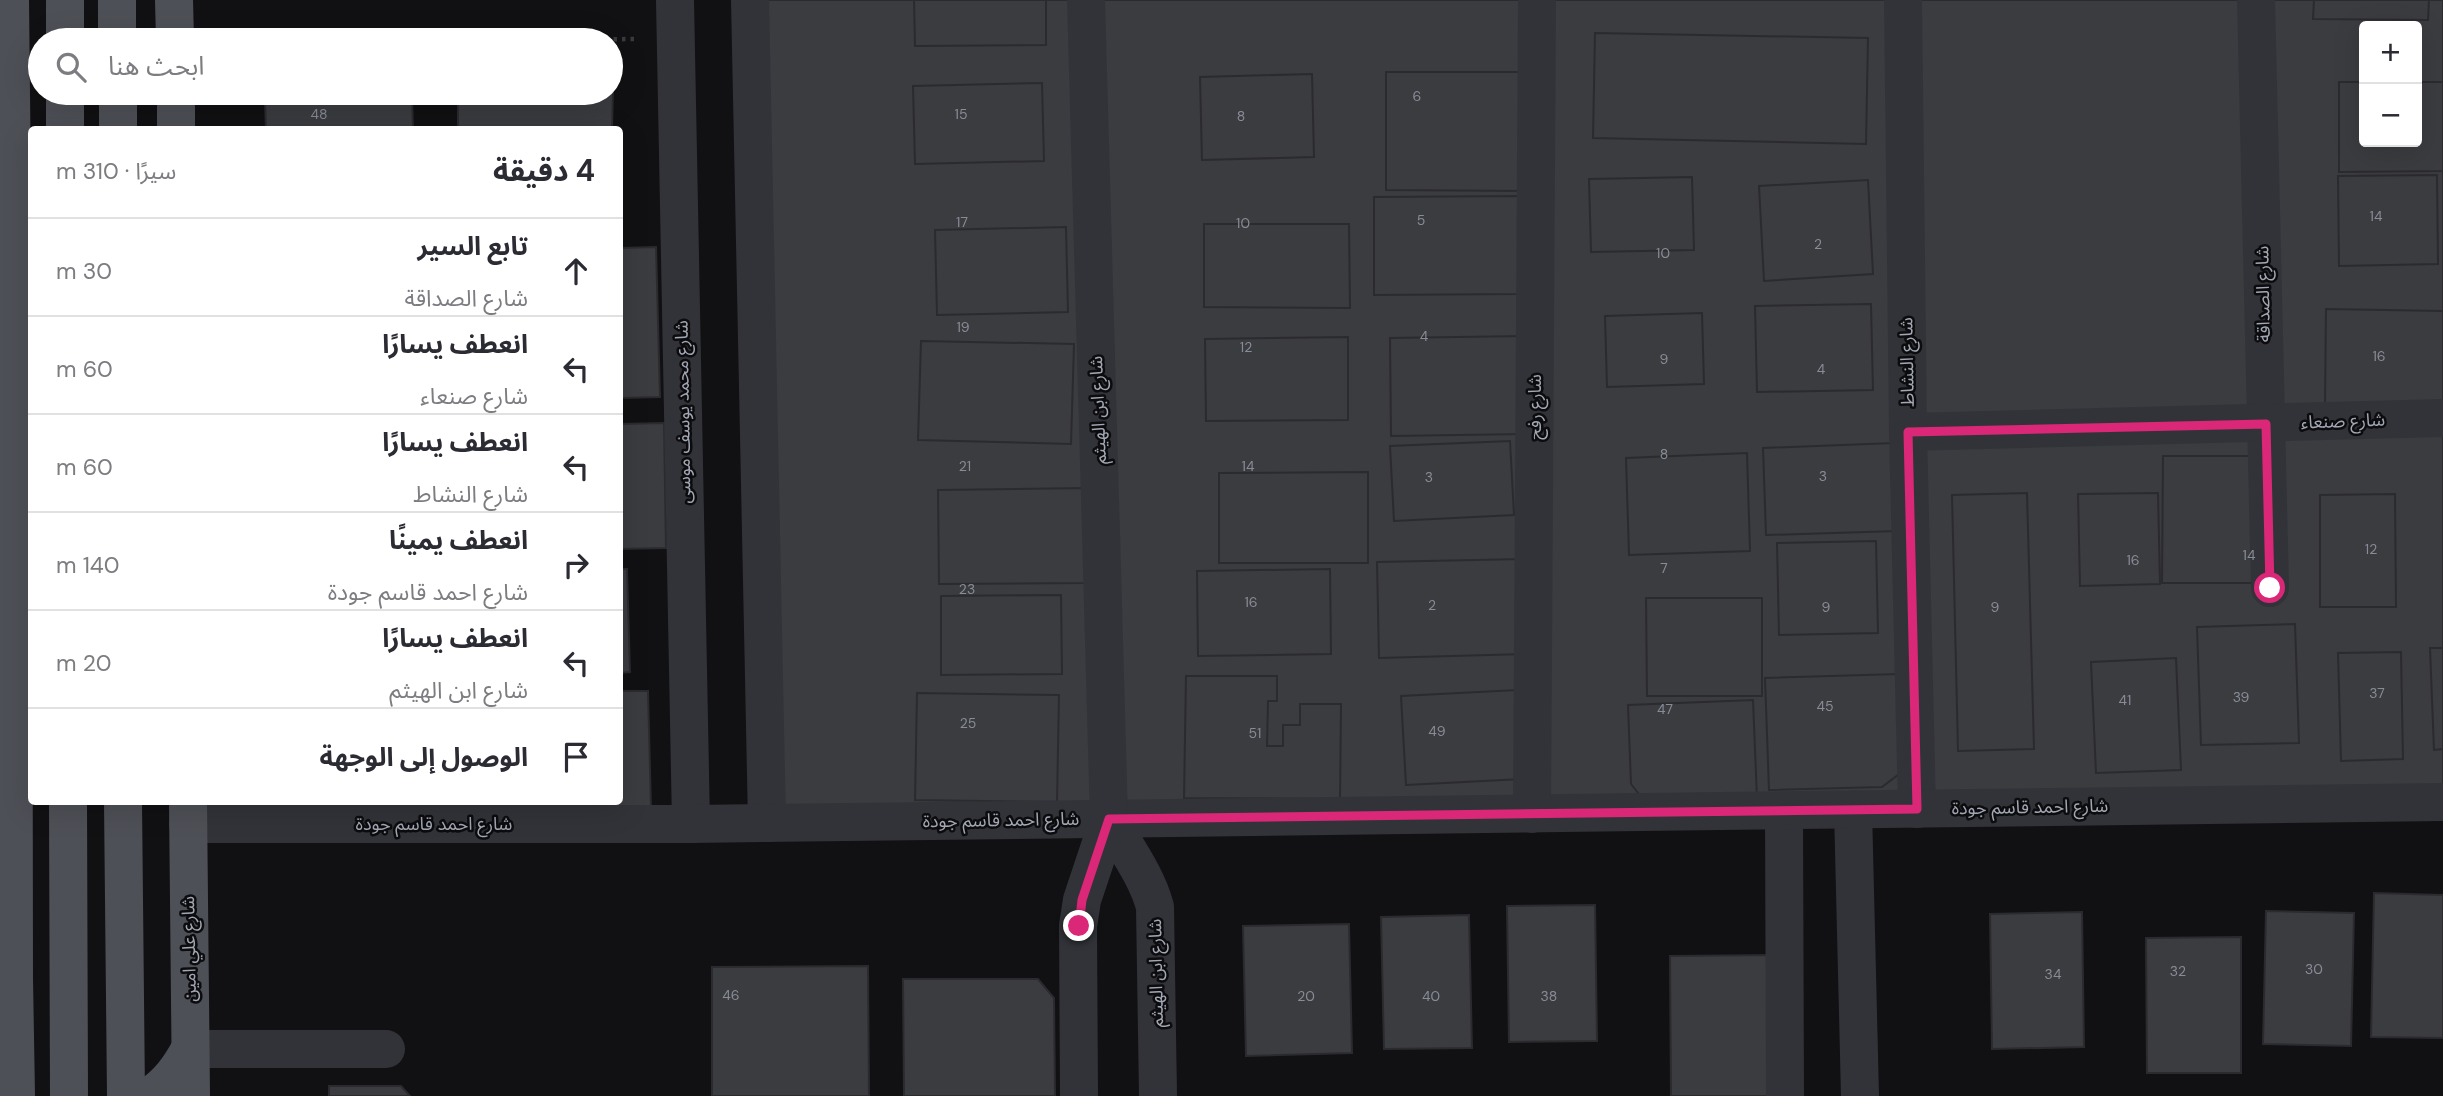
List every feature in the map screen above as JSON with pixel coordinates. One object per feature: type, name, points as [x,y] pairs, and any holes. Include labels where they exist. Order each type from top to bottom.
[{"type":"main road","points":[[10,0],[5,110],[7,978],[25,1089]]},
{"type":"main road","points":[[65,0],[65,28]]},
{"type":"main road","points":[[117,0],[117,28]]},
{"type":"main road","points":[[174,0],[175,28]]},
{"type":"main road","points":[[65,105],[65,126]]},
{"type":"main road","points":[[118,105],[118,126]]},
{"type":"main road","points":[[176,105],[176,126]]},
{"type":"main road","points":[[68,805],[69,1096]]},
{"type":"main road","points":[[123,805],[125,1096]]},
{"type":"main road","name":"شارع علي امين","points":[[188,813],[191,1096]]},
{"type":"main road","points":[[150,1096],[164,1087],[179,1070],[190,1049]]},
{"type":"street","name":"شارع محمد يوسف موسى","points":[[675,0],[691,824]]},
{"type":"street","points":[[750,0],[767,823]]},
{"type":"street","name":"شارع ابن الهيثم","points":[[1079,1096],[1079,926],[1082,900],[1109,819],[1086,0]]},
{"type":"street","name":"شارع رفح","points":[[1532,814],[1537,0]]},
{"type":"street","name":"شارع النشاط","points":[[1903,0],[1908,432],[1917,809]]},
{"type":"street","name":"شارع الصداقة","points":[[2256,0],[2270,588]]},
{"type":"street","name":"شارع صنعاء","points":[[1908,432],[2443,418]]},
{"type":"street","name":"شارع احمد قاسم جودة","points":[[188,813],[691,824],[2443,802]]},
{"type":"street","points":[[1853,809],[1860,1096]]},
{"type":"street","points":[[1784,811],[1785,1096]]},
{"type":"street","name":"شارع ابن الهيثم","points":[[1109,819],[1145,880],[1155,907],[1158,1096]]},
{"type":"street","points":[[190,1049],[386,1049]]},
{"type":"path","points":[[623,39],[676,38]]},
{"type":"building","points":[[749,0],[2443,0],[2443,802],[767,823]]},
{"type":"building","points":[[914,0],[1046,0],[1046,45],[915,46]]},
{"type":"building","points":[[2253,0],[2443,0],[2443,418],[2266,424]]},
{"type":"building","points":[[2260,0],[2443,0],[2443,418],[2266,424]]},
{"type":"building","points":[[2314,0],[2429,0],[2428,20],[2313,19]]},
{"type":"building","points":[[1595,33],[1868,38],[1866,144],[1593,138]]},
{"type":"building","points":[[1386,72],[1528,72],[1528,191],[1386,190]]},
{"type":"building","points":[[1312,74],[1314,157],[1202,160],[1200,77]]},
{"type":"building","points":[[2339,82],[2359,82],[2359,147],[2422,147],[2422,82],[2443,82],[2443,171],[2339,172]]},
{"type":"building","points":[[1042,83],[1044,161],[915,164],[913,86]]},
{"type":"building","points":[[265,105],[412,105],[413,126],[266,126]]},
{"type":"building","points":[[458,105],[613,105],[612,126],[458,126]]},
{"type":"building","points":[[2437,175],[2438,264],[2339,266],[2338,176]]},
{"type":"building","points":[[1692,177],[1694,250],[1591,252],[1589,179]]},
{"type":"building","points":[[1868,180],[1873,274],[1764,281],[1759,186]]},
{"type":"building","points":[[1518,196],[1519,294],[1374,295],[1374,197]]},
{"type":"building","points":[[1204,224],[1349,224],[1350,308],[1204,307]]},
{"type":"building","points":[[1066,227],[1068,312],[937,315],[935,230]]},
{"type":"building","points":[[656,247],[660,397],[623,398],[623,248]]},
{"type":"building","points":[[1871,304],[1873,390],[1757,392],[1755,306]]},
{"type":"building","points":[[2326,309],[2443,311],[2443,406],[2325,405]]},
{"type":"building","points":[[1702,313],[1704,384],[1607,387],[1605,316]]},
{"type":"building","points":[[1531,336],[1532,434],[1391,436],[1390,338]]},
{"type":"building","points":[[1348,337],[1348,420],[1206,421],[1205,339]]},
{"type":"building","points":[[921,341],[1074,344],[1071,444],[918,440]]},
{"type":"building","points":[[664,423],[666,548],[623,549],[623,424]]},
{"type":"building","points":[[1510,441],[1514,515],[1394,521],[1390,446]]},
{"type":"building","points":[[1894,443],[1897,531],[1766,535],[1763,448]]},
{"type":"building","points":[[1747,453],[1750,551],[1629,555],[1626,458]]},
{"type":"building","points":[[2163,456],[2264,456],[2264,583],[2162,583]]},
{"type":"building","points":[[1368,472],[1368,563],[1219,563],[1219,473]]},
{"type":"building","points":[[1084,488],[1085,583],[939,584],[938,490]]},
{"type":"building","points":[[2027,493],[2034,749],[1958,751],[1952,495]]},
{"type":"building","points":[[2158,493],[2160,584],[2080,586],[2078,494]]},
{"type":"building","points":[[2395,494],[2396,607],[2320,607],[2320,495]]},
{"type":"building","points":[[1876,541],[1878,633],[1779,635],[1777,543]]},
{"type":"building","points":[[1524,559],[1527,654],[1379,658],[1377,562]]},
{"type":"building","points":[[623,569],[627,569],[630,672],[623,673]]},
{"type":"building","points":[[1330,569],[1331,654],[1198,656],[1197,571]]},
{"type":"building","points":[[1061,595],[1062,674],[941,675],[941,596]]},
{"type":"building","points":[[1646,598],[1762,598],[1762,696],[1647,696]]},
{"type":"building","points":[[2295,624],[2299,743],[2201,745],[2197,627]]},
{"type":"building","points":[[2430,648],[2443,648],[2443,749],[2434,750]]},
{"type":"building","points":[[2401,652],[2403,759],[2341,761],[2338,653]]},
{"type":"building","points":[[2176,658],[2181,770],[2096,773],[2091,662]]},
{"type":"building","points":[[1899,674],[1903,771],[1882,787],[1769,790],[1765,678]]},
{"type":"building","points":[[1186,676],[1277,676],[1277,701],[1268,701],[1267,746],[1283,746],[1283,725],[1300,725],[1300,704],[1341,704],[1340,799],[1184,798]]},
{"type":"building","points":[[1517,690],[1522,779],[1406,785],[1401,696]]},
{"type":"building","points":[[623,691],[648,691],[651,810],[497,814],[497,805],[623,805]]},
{"type":"building","points":[[917,693],[1059,695],[1057,802],[915,800]]},
{"type":"building","points":[[1753,700],[1757,799],[1646,803],[1631,784],[1628,705]]},
{"type":"building","points":[[295,805],[437,805],[437,815],[295,818]]},
{"type":"building","points":[[2374,893],[2443,895],[2443,1038],[2371,1037]]},
{"type":"building","points":[[1595,905],[1597,1041],[1509,1042],[1507,906]]},
{"type":"building","points":[[2266,911],[2354,913],[2351,1046],[2263,1044]]},
{"type":"building","points":[[2082,912],[2084,1047],[1992,1049],[1990,914]]},
{"type":"building","points":[[1469,915],[1472,1048],[1384,1049],[1381,917]]},
{"type":"building","points":[[1349,924],[1352,1053],[1246,1056],[1243,926]]},
{"type":"building","points":[[2241,937],[2241,1073],[2147,1073],[2146,938]]},
{"type":"building","points":[[1774,955],[1774,1096],[1671,1096],[1670,956]]},
{"type":"building","points":[[868,966],[869,1096],[712,1096],[712,967]]},
{"type":"building","points":[[903,979],[1038,979],[1054,998],[1055,1096],[904,1096]]},
{"type":"building","points":[[329,1086],[401,1086],[410,1096],[329,1096]]},
{"type":"route","points":[[1079,926],[1082,900],[1109,819],[1917,809],[1908,432],[2266,424],[2270,588]]}]
